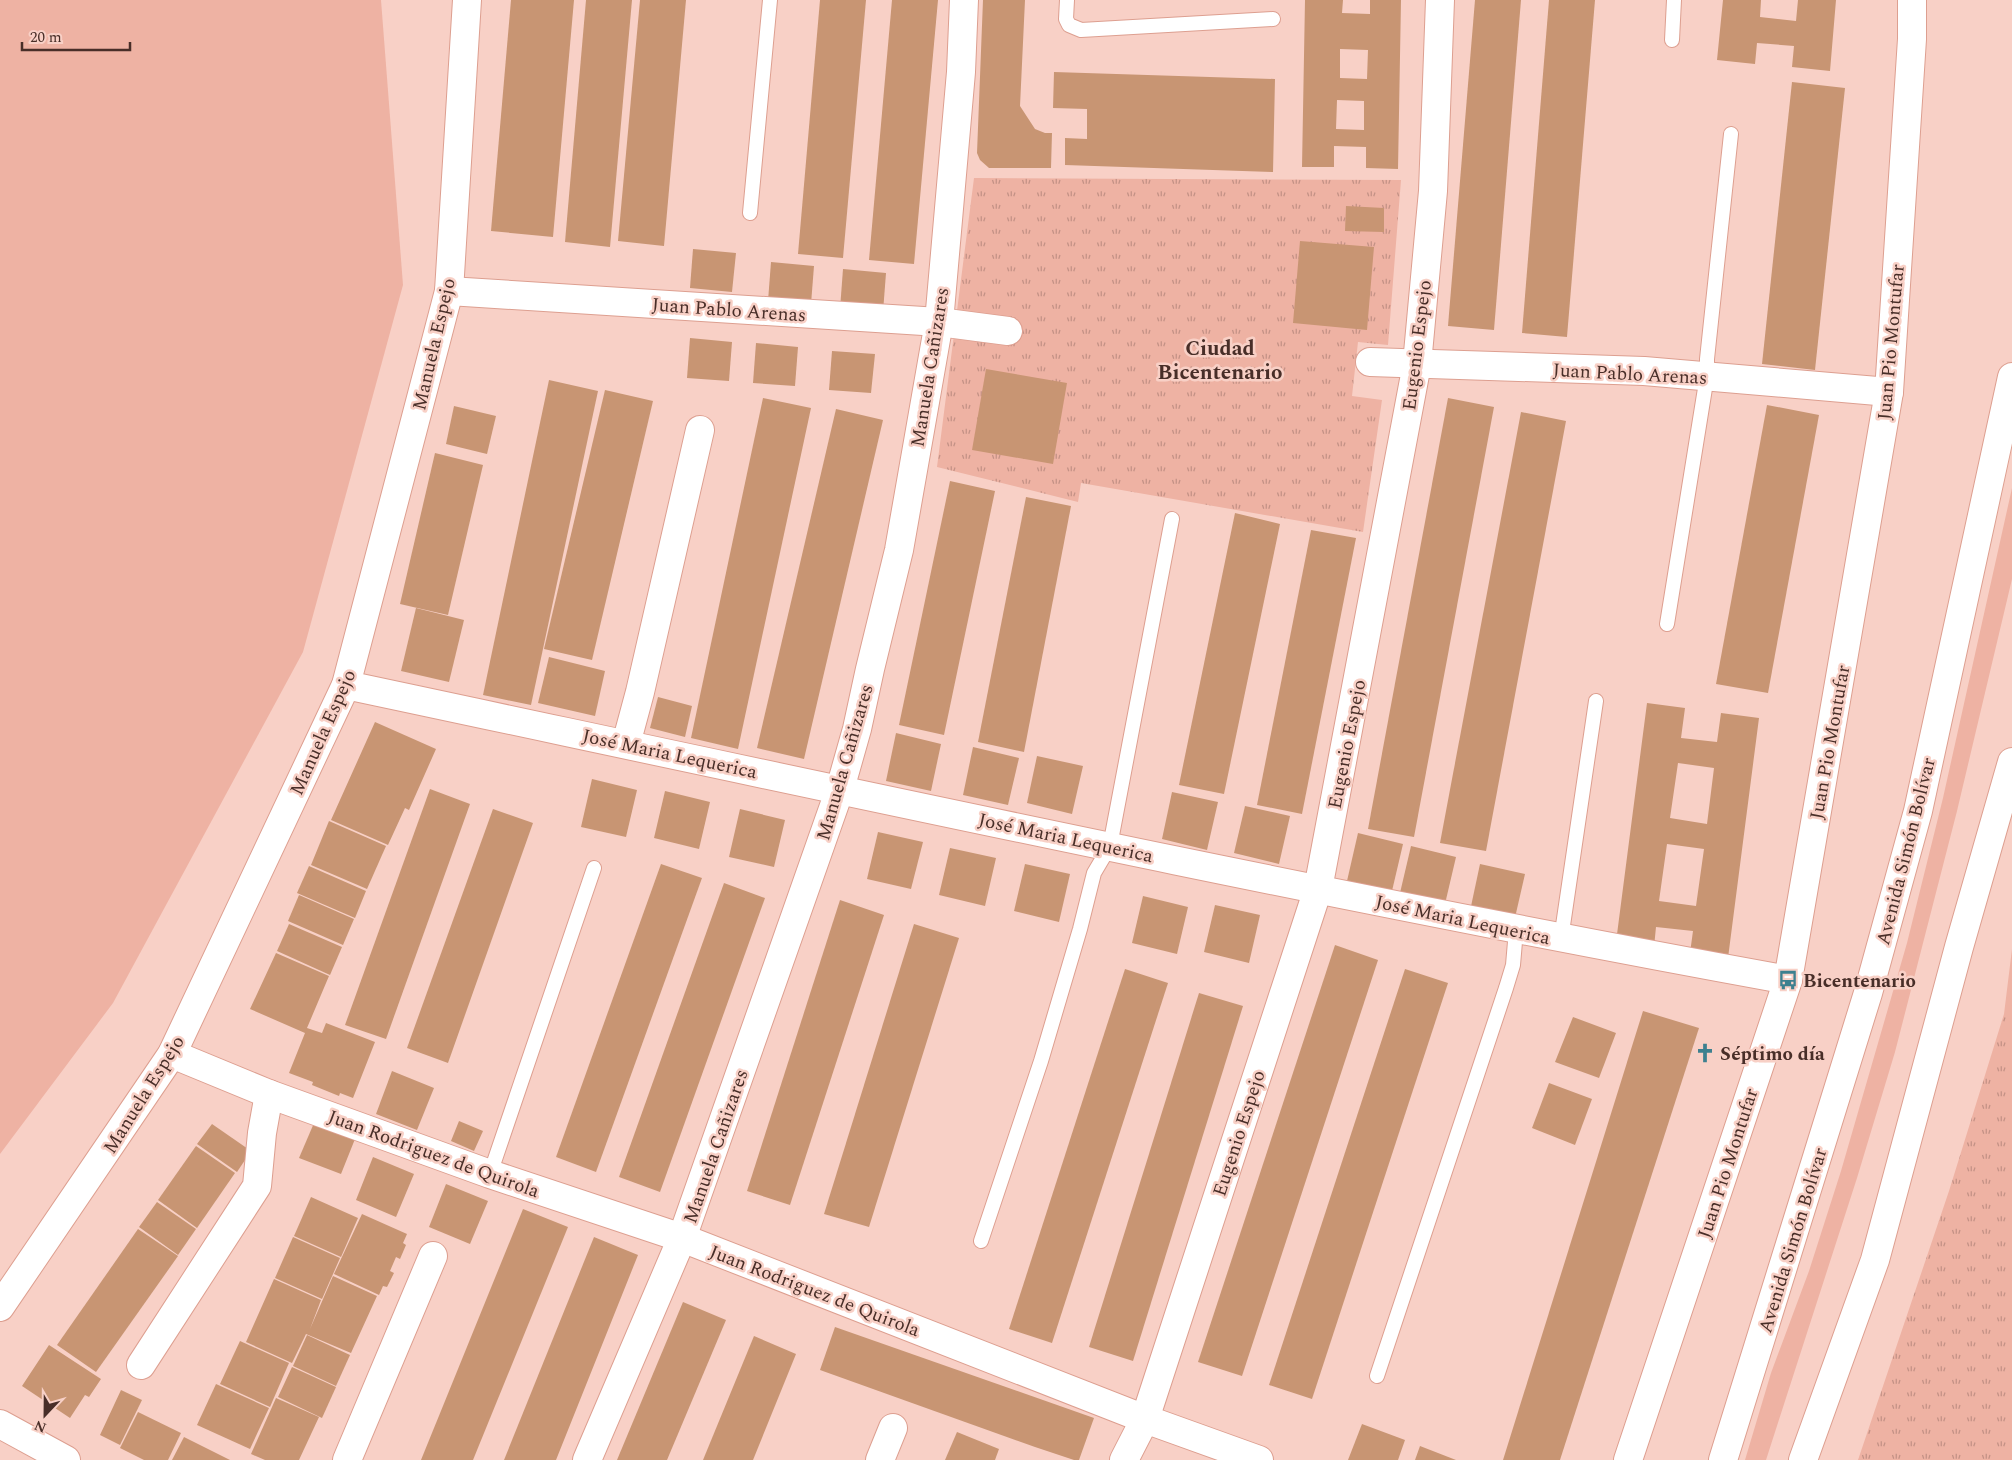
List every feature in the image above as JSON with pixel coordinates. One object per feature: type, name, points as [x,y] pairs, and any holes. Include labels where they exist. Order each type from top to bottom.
[{"type":"main road","name":"Manuela Espejo","points":[[0,1307],[60,1222],[172,1054],[346,685],[449,291],[467,0]]},
{"type":"main road","name":"Manuela Cañizares","points":[[587,1460],[682,1238],[840,789],[857,729],[900,550],[938,322],[961,72],[964,0]]},
{"type":"main road","name":"Eugenio Espejo","points":[[1124,1460],[1145,1419],[1318,889],[1417,364],[1433,191],[1440,0]]},
{"type":"main road","name":"Juan Pio Montufar","points":[[1628,1460],[1788,980],[1889,392],[1912,39],[1912,0]]},
{"type":"main road","name":"Juan Pablo Arenas","points":[[449,291],[938,322],[1008,331]]},
{"type":"main road","name":"Juan Pablo Arenas","points":[[1370,362],[1644,371],[1889,392]]},
{"type":"main road","name":"Avenida Simón Bolívar","points":[[1723,1460],[1868,993],[1918,811],[2012,377]]},
{"type":"main road","points":[[626,744],[640,692],[700,430]]},
{"type":"main road","name":"José Maria Lequerica","points":[[346,685],[1516,930],[1788,980]]},
{"type":"main road","points":[[1803,1460],[1875,1260],[1959,947],[2012,762]]},
{"type":"main road","name":"Juan Rodriguez de Quirola","points":[[172,1054],[269,1094],[490,1174],[682,1238],[1145,1419],[1259,1460]]},
{"type":"main road","points":[[140,1365],[257,1186],[262,1134],[269,1094]]},
{"type":"main road","points":[[347,1460],[433,1256]]},
{"type":"main road","points":[[0,1424],[66,1460]]},
{"type":"main road","points":[[880,1460],[894,1428]]},
{"type":"lane","points":[[750,213],[770,0]]},
{"type":"lane","points":[[1067,0],[1066,19],[1068,25],[1081,30],[1273,19]]},
{"type":"lane","points":[[1672,40],[1674,0]]},
{"type":"lane","points":[[1667,624],[1707,376],[1707,359],[1730,134]]},
{"type":"lane","points":[[981,1241],[1041,1061],[1080,929],[1094,873],[1110,846],[1172,519]]},
{"type":"lane","points":[[1561,939],[1596,701]]},
{"type":"lane","points":[[490,1174],[594,868]]},
{"type":"lane","points":[[1377,1376],[1506,988],[1513,965],[1516,930]]},
{"type":"green space","points":[[0,0],[381,0],[403,285],[303,652],[113,1003],[0,1154]]},
{"type":"green space","points":[[974,178],[1401,180],[1388,345],[1358,342],[1352,396],[1382,400],[1363,532],[1081,483],[1078,502],[937,467]]},
{"type":"green space","points":[[2012,488],[2012,579],[1957,811],[1895,1052],[1857,1178],[1766,1460],[1745,1460],[1771,1373],[1809,1271],[1841,1171],[1907,943],[1943,798]]},
{"type":"green space","points":[[2012,949],[2012,1460],[1858,1460],[1949,1191],[2004,1014]]},
{"type":"building","points":[[511,0],[574,0],[553,237],[491,231]]},
{"type":"building","points":[[586,0],[632,0],[610,247],[565,242]]},
{"type":"building","points":[[640,0],[686,0],[664,246],[618,241]]},
{"type":"building","points":[[820,0],[866,0],[843,258],[798,254]]},
{"type":"building","points":[[892,0],[938,0],[914,264],[869,260]]},
{"type":"building","points":[[983,0],[1025,0],[1020,106],[1035,129],[1045,133],[1052,133],[1051,168],[989,168],[980,160],[977,153]]},
{"type":"building","points":[[1305,0],[1343,0],[1342,13],[1370,14],[1370,0],[1401,0],[1398,169],[1366,168],[1366,147],[1334,146],[1334,167],[1302,167]],"holes":[[[1340,49],[1368,50],[1367,79],[1340,78]],[[1337,100],[1364,101],[1364,130],[1336,129]]]},
{"type":"building","points":[[1475,0],[1521,0],[1494,330],[1448,326]]},
{"type":"building","points":[[1549,0],[1595,0],[1567,337],[1522,333]]},
{"type":"building","points":[[1723,0],[1761,0],[1760,17],[1796,21],[1798,0],[1836,0],[1830,71],[1792,67],[1794,46],[1757,43],[1755,64],[1717,60]]},
{"type":"building","points":[[1054,72],[1275,79],[1273,172],[1065,165],[1065,138],[1087,139],[1087,109],[1053,108]]},
{"type":"building","points":[[1792,82],[1845,88],[1815,370],[1762,364]]},
{"type":"building","points":[[1346,206],[1384,208],[1384,232],[1345,231]]},
{"type":"building","points":[[1300,241],[1374,247],[1367,330],[1293,323]]},
{"type":"building","points":[[693,249],[736,253],[732,292],[690,288]]},
{"type":"building","points":[[771,262],[814,266],[811,304],[768,301]]},
{"type":"building","points":[[843,269],[886,273],[883,312],[840,309]]},
{"type":"building","points":[[690,338],[732,342],[729,381],[687,378]]},
{"type":"building","points":[[756,343],[798,347],[795,386],[753,383]]},
{"type":"building","points":[[832,351],[875,354],[871,393],[829,390]]},
{"type":"building","points":[[986,369],[1067,383],[1053,464],[972,450]]},
{"type":"building","points":[[549,380],[598,391],[531,705],[483,695]]},
{"type":"building","points":[[605,390],[653,401],[592,660],[544,649]]},
{"type":"building","points":[[763,398],[811,408],[738,749],[691,738]]},
{"type":"building","points":[[1448,398],[1494,407],[1414,837],[1368,829]]},
{"type":"building","points":[[1767,405],[1819,415],[1768,693],[1716,684]]},
{"type":"building","points":[[454,406],[496,416],[487,454],[446,444]]},
{"type":"building","points":[[836,409],[883,420],[804,759],[757,748]]},
{"type":"building","points":[[1521,412],[1566,421],[1486,851],[1440,843]]},
{"type":"building","points":[[435,453],[483,465],[448,615],[400,604]]},
{"type":"building","points":[[950,481],[995,491],[944,735],[899,725]]},
{"type":"building","points":[[1026,497],[1071,506],[1024,752],[978,742]]},
{"type":"building","points":[[1235,513],[1280,524],[1224,794],[1179,785]]},
{"type":"building","points":[[1311,530],[1356,538],[1302,814],[1257,805]]},
{"type":"building","points":[[416,608],[464,620],[449,682],[401,671]]},
{"type":"building","points":[[549,657],[605,671],[595,716],[538,703]]},
{"type":"building","points":[[658,697],[692,706],[685,737],[650,728]]},
{"type":"building","points":[[1647,703],[1685,708],[1681,738],[1717,742],[1721,713],[1759,718],[1728,958],[1690,953],[1693,931],[1656,927],[1654,947],[1616,942]],"holes":[[[1678,763],[1714,768],[1707,824],[1670,818]],[[1667,844],[1704,849],[1696,906],[1659,901]]]},
{"type":"building","points":[[375,722],[436,749],[409,810],[405,808],[388,845],[331,820]]},
{"type":"building","points":[[896,733],[941,744],[931,791],[886,781]]},
{"type":"building","points":[[973,747],[1019,758],[1008,805],[963,795]]},
{"type":"building","points":[[1037,756],[1083,766],[1072,814],[1027,803]]},
{"type":"building","points":[[592,779],[637,790],[626,837],[581,827]]},
{"type":"building","points":[[430,789],[470,804],[386,1039],[345,1025]]},
{"type":"building","points":[[665,791],[710,802],[699,849],[654,838]]},
{"type":"building","points":[[1172,792],[1218,802],[1207,850],[1162,839]]},
{"type":"building","points":[[1245,806],[1290,816],[1279,864],[1234,853]]},
{"type":"building","points":[[493,809],[533,823],[448,1063],[407,1048]]},
{"type":"building","points":[[740,809],[785,820],[774,867],[729,857]]},
{"type":"building","points":[[329,821],[386,846],[367,889],[311,865]]},
{"type":"building","points":[[878,832],[923,842],[911,889],[867,879]]},
{"type":"building","points":[[1358,833],[1403,844],[1392,891],[1347,881]]},
{"type":"building","points":[[1411,846],[1456,857],[1445,904],[1400,893]]},
{"type":"building","points":[[950,848],[996,858],[985,906],[939,895]]},
{"type":"building","points":[[661,864],[702,878],[596,1172],[556,1157]]},
{"type":"building","points":[[1025,864],[1070,874],[1059,922],[1014,911]]},
{"type":"building","points":[[1480,864],[1525,874],[1514,922],[1470,911]]},
{"type":"building","points":[[309,866],[366,891],[355,918],[297,893]]},
{"type":"building","points":[[724,883],[765,898],[660,1192],[619,1177]]},
{"type":"building","points":[[299,895],[354,919],[343,945],[288,921]]},
{"type":"building","points":[[1143,896],[1188,907],[1177,954],[1132,943]]},
{"type":"building","points":[[840,900],[884,915],[790,1205],[747,1191]]},
{"type":"building","points":[[1215,905],[1260,915],[1249,963],[1204,952]]},
{"type":"building","points":[[289,924],[342,947],[330,975],[277,951]]},
{"type":"building","points":[[914,924],[959,938],[869,1227],[824,1214]]},
{"type":"building","points":[[1335,945],[1378,960],[1242,1376],[1198,1362]]},
{"type":"building","points":[[276,953],[329,976],[307,1028],[322,1033],[326,1023],[375,1042],[353,1098],[340,1093],[339,1096],[312,1085],[313,1082],[289,1073],[305,1033],[250,1009]]},
{"type":"building","points":[[1125,969],[1168,983],[1052,1343],[1009,1329]]},
{"type":"building","points":[[1405,969],[1448,983],[1312,1399],[1269,1385]]},
{"type":"building","points":[[1199,993],[1243,1006],[1133,1361],[1089,1347]]},
{"type":"building","points":[[1643,1011],[1699,1028],[1560,1460],[1503,1460]]},
{"type":"building","points":[[1573,1017],[1616,1033],[1599,1078],[1555,1062]]},
{"type":"building","points":[[392,1071],[434,1088],[417,1130],[376,1114]]},
{"type":"building","points":[[1549,1083],[1592,1099],[1575,1145],[1532,1128]]},
{"type":"building","points":[[459,1121],[483,1131],[474,1151],[451,1141]]},
{"type":"building","points":[[314,1123],[355,1139],[341,1174],[299,1158]]},
{"type":"building","points":[[212,1124],[251,1151],[237,1172],[197,1144]]},
{"type":"building","points":[[196,1146],[235,1173],[197,1228],[158,1200]]},
{"type":"building","points":[[373,1157],[414,1174],[396,1217],[356,1200]]},
{"type":"building","points":[[446,1184],[488,1201],[470,1244],[429,1227]]},
{"type":"building","points":[[311,1197],[358,1218],[341,1257],[294,1236]]},
{"type":"building","points":[[157,1202],[196,1229],[178,1255],[139,1227]]},
{"type":"building","points":[[523,1209],[568,1227],[473,1460],[421,1460]]},
{"type":"building","points":[[362,1214],[407,1234],[403,1243],[406,1245],[400,1259],[396,1257],[390,1271],[394,1273],[387,1287],[383,1286],[379,1295],[334,1274]]},
{"type":"building","points":[[138,1229],[178,1256],[96,1372],[57,1345]]},
{"type":"building","points":[[293,1237],[340,1258],[322,1299],[275,1278]]},
{"type":"building","points":[[594,1237],[638,1255],[556,1460],[504,1460]]},
{"type":"building","points":[[333,1276],[377,1296],[351,1353],[306,1334],[292,1363],[246,1342],[274,1279],[321,1300],[310,1329]]},
{"type":"building","points":[[683,1302],[726,1320],[667,1460],[617,1460]]},
{"type":"building","points":[[835,1327],[1094,1418],[1079,1460],[1035,1447],[820,1370]]},
{"type":"building","points":[[307,1335],[350,1355],[336,1386],[293,1366]]},
{"type":"building","points":[[754,1336],[796,1354],[753,1460],[703,1460]]},
{"type":"building","points":[[240,1341],[289,1363],[270,1407],[220,1384]]},
{"type":"building","points":[[49,1345],[101,1379],[89,1397],[85,1395],[70,1418],[22,1386]]},
{"type":"building","points":[[292,1367],[336,1387],[322,1418],[278,1397]]},
{"type":"building","points":[[216,1384],[269,1408],[250,1449],[197,1425]]},
{"type":"building","points":[[121,1390],[142,1400],[120,1445],[100,1435]]},
{"type":"building","points":[[276,1398],[319,1417],[299,1460],[265,1460],[251,1454]]},
{"type":"building","points":[[138,1412],[181,1433],[168,1460],[144,1460],[120,1448]]},
{"type":"building","points":[[1362,1424],[1405,1440],[1398,1460],[1348,1460]]},
{"type":"building","points":[[957,1432],[999,1449],[995,1460],[945,1460]]},
{"type":"building","points":[[184,1437],[230,1460],[172,1460]]},
{"type":"building","points":[[1420,1446],[1456,1460],[1415,1460]]},
{"type":"place","name":"Bicentenario","points":[[1788,980]]},
{"type":"place","name":"Séptimo día","points":[[1705,1053]]},
{"type":"district","name":"Ciudad Bicentenario","points":[[1220,360]]}]
